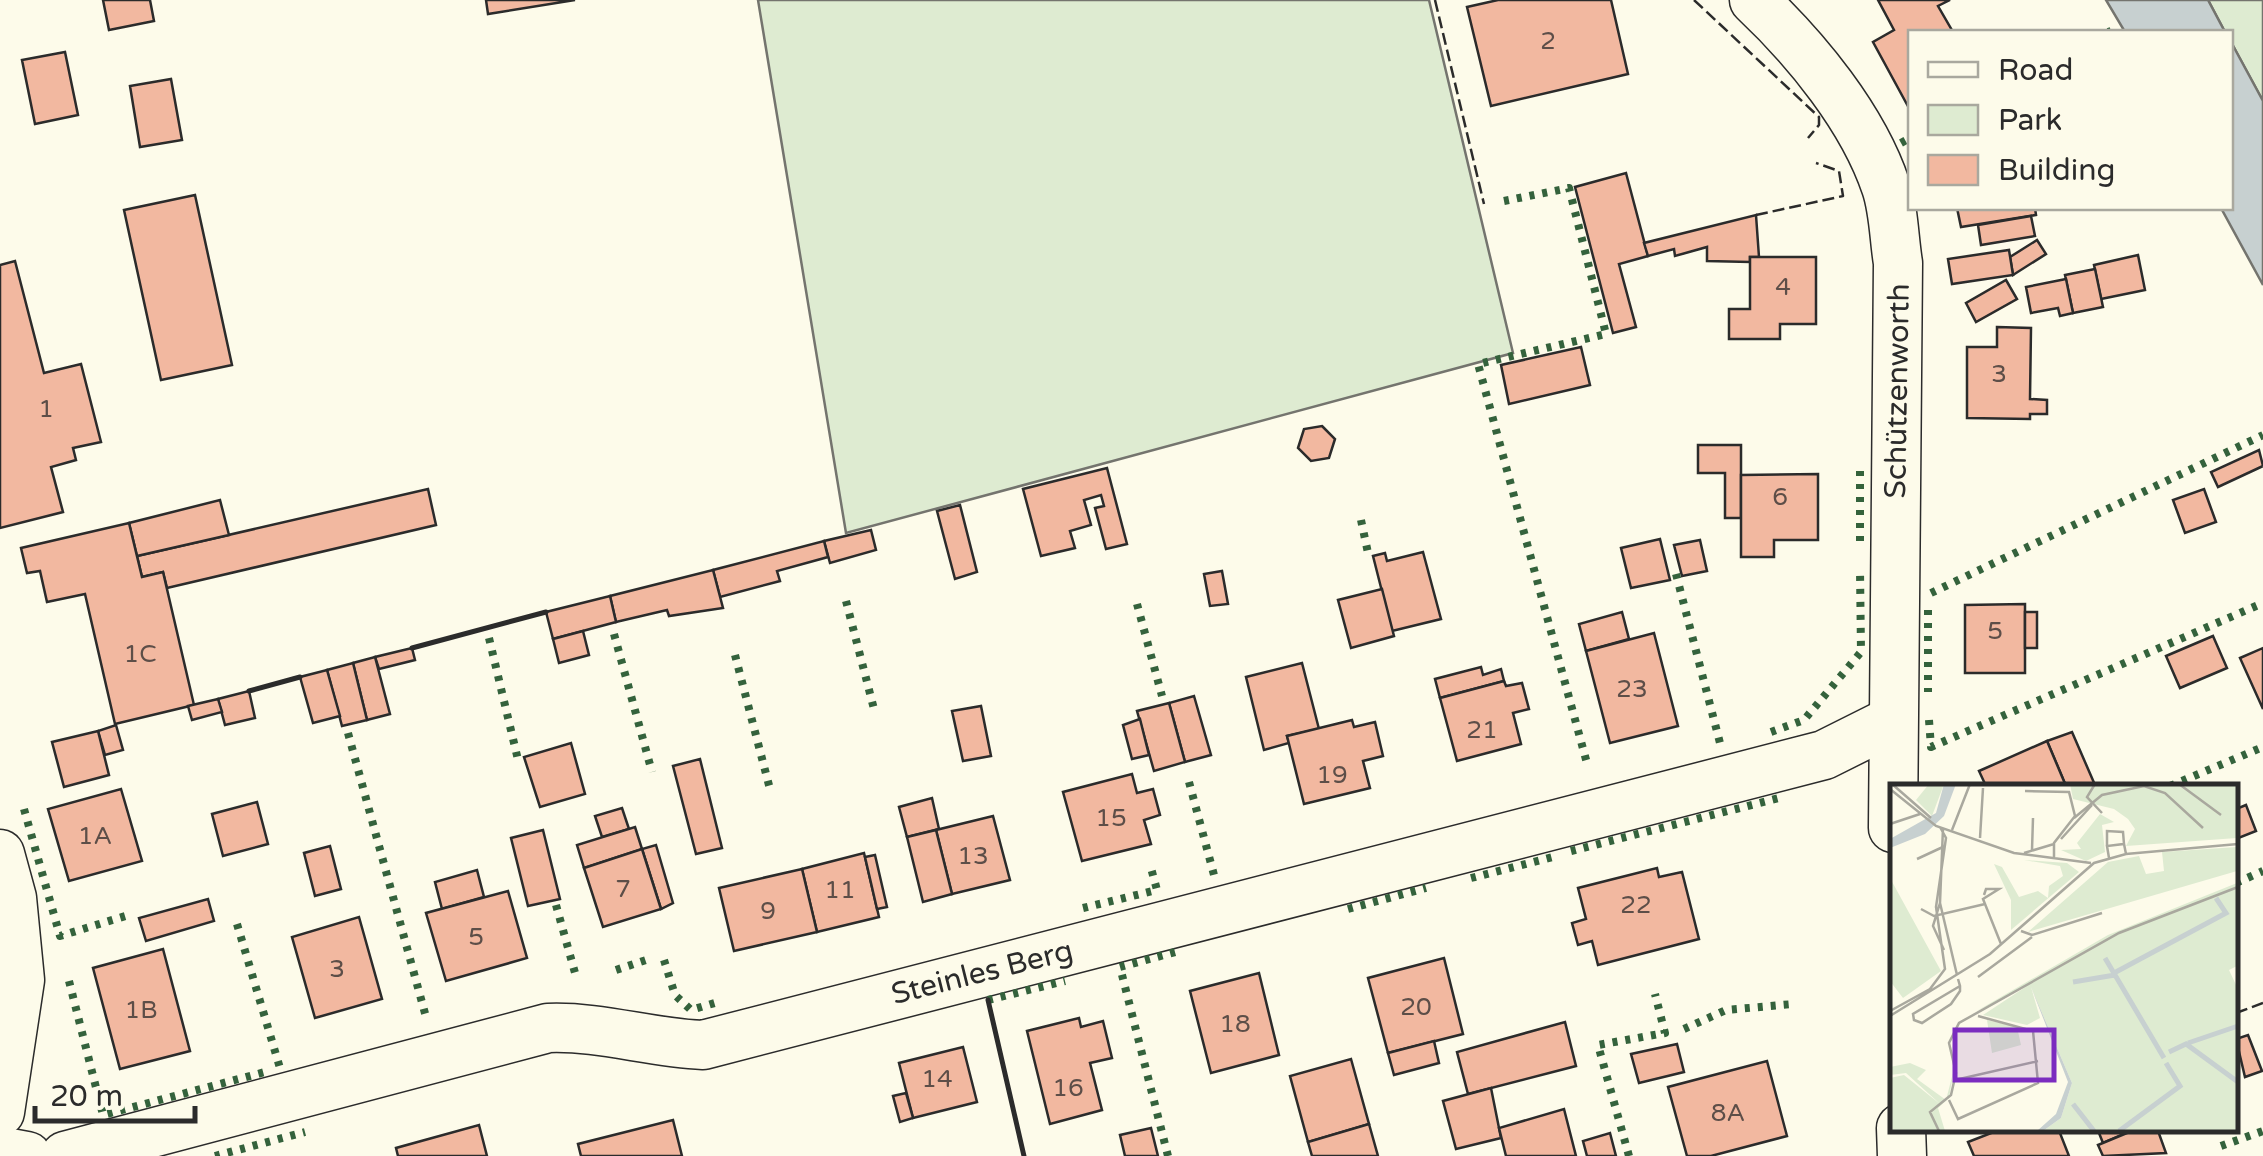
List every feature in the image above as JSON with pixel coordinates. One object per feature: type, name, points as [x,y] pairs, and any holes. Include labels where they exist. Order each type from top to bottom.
[{"type":"street","name":"Schützenworth","points":[[1754,0],[1785,29],[1854,121],[1886,188],[1898,263],[1893,784]]},
{"type":"street","name":"Steinles Berg","points":[[65,1156],[548,1028],[586,1027],[656,1043],[703,1044],[1824,755],[1892,721]]},
{"type":"street","points":[[0,854],[12,898],[20,980],[0,1112]]},
{"type":"street","points":[[1901,1131],[1902,1156]]},
{"type":"street","points":[[0,1152],[26,1156]]},
{"type":"green space","points":[[758,0],[1429,0],[1513,353],[846,533]]},
{"type":"green space","points":[[2208,0],[2263,0],[2263,101],[2233,46],[2233,30],[2224,30]]},
{"type":"shaded area","points":[[2106,0],[2208,0],[2224,30],[2124,30]]},
{"type":"shaded area","points":[[2233,46],[2263,101],[2263,285],[2222,210],[2233,210]]},
{"type":"building","points":[[103,0],[150,0],[154,21],[109,30]]},
{"type":"building","points":[[486,0],[575,0],[488,14]]},
{"type":"building","points":[[1498,0],[1611,0],[1628,74],[1491,106],[1467,7]]},
{"type":"building","points":[[1878,0],[1950,0],[1938,6],[1952,30],[1908,30],[1908,106],[1873,42],[1894,30]]},
{"type":"building","points":[[65,52],[78,115],[35,124],[22,60]]},
{"type":"building","points":[[171,79],[182,140],[140,147],[130,86]]},
{"type":"building","points":[[1626,173],[1648,256],[1619,264],[1636,327],[1613,333],[1575,187]]},
{"type":"building","points":[[195,195],[232,365],[161,380],[124,210]]},
{"type":"building","points":[[1957,210],[2035,210],[2036,215],[1961,227]]},
{"type":"building","points":[[1756,215],[1759,257],[1750,257],[1750,262],[1707,261],[1707,247],[1675,256],[1674,249],[1648,256],[1644,243]]},
{"type":"building","points":[[2031,216],[2035,236],[1981,245],[1978,225]]},
{"type":"building","points":[[2037,240],[2046,254],[2013,275],[2010,257]]},
{"type":"building","points":[[2009,250],[2013,275],[1952,284],[1948,259]]},
{"type":"building","points":[[2138,255],[2145,290],[2101,299],[2094,265]]},
{"type":"building","points":[[1750,257],[1816,257],[1816,324],[1780,324],[1780,339],[1729,339],[1729,309],[1750,309]]},
{"type":"building","points":[[15,261],[44,373],[81,364],[101,442],[73,448],[76,460],[51,467],[63,512],[0,528],[0,265]]},
{"type":"building","points":[[2095,269],[2103,307],[2073,313],[2065,275]]},
{"type":"building","points":[[2066,279],[2073,313],[2060,316],[2058,308],[2031,313],[2026,287]]},
{"type":"building","points":[[2006,280],[2017,299],[1976,322],[1966,303]]},
{"type":"building","points":[[1997,327],[2031,328],[2030,399],[2047,400],[2047,414],[2030,414],[2030,419],[1967,418],[1967,347],[1997,347]]},
{"type":"building","points":[[1581,347],[1590,385],[1509,404],[1501,365]]},
{"type":"building","points":[[1322,426],[1335,439],[1329,458],[1311,461],[1298,448],[1304,429]]},
{"type":"building","points":[[1698,445],[1741,445],[1741,518],[1725,518],[1725,473],[1698,473]]},
{"type":"building","points":[[2259,450],[2263,466],[2218,487],[2211,472]]},
{"type":"building","points":[[1107,468],[1127,544],[1106,549],[1095,508],[1104,506],[1101,495],[1084,500],[1091,525],[1070,531],[1075,548],[1041,556],[1023,489]]},
{"type":"building","points":[[1818,474],[1818,540],[1774,540],[1774,557],[1741,557],[1741,475]]},
{"type":"building","points":[[428,489],[436,525],[167,588],[163,572],[142,577],[137,556]]},
{"type":"building","points":[[2204,489],[2216,522],[2185,533],[2173,500]]},
{"type":"building","points":[[220,500],[229,535],[137,556],[129,523]]},
{"type":"building","points":[[960,505],[977,572],[955,579],[937,511]]},
{"type":"building","points":[[129,523],[142,577],[163,572],[194,705],[115,724],[85,594],[47,602],[40,571],[27,573],[21,548]]},
{"type":"building","points":[[871,530],[876,550],[830,563],[824,541]]},
{"type":"building","points":[[1660,539],[1670,580],[1631,588],[1621,548]]},
{"type":"building","points":[[1700,540],[1707,571],[1682,576],[1674,545]]},
{"type":"building","points":[[824,541],[828,557],[777,571],[780,581],[720,597],[713,570]]},
{"type":"building","points":[[1423,552],[1441,619],[1392,631],[1373,556],[1385,553],[1387,561]]},
{"type":"building","points":[[713,570],[723,608],[669,616],[667,610],[616,622],[610,596]]},
{"type":"building","points":[[1222,571],[1228,604],[1210,606],[1204,574]]},
{"type":"building","points":[[1382,589],[1394,636],[1351,648],[1338,600]]},
{"type":"building","points":[[610,596],[616,622],[553,639],[546,612]]},
{"type":"building","points":[[2025,604],[2025,673],[1965,673],[1965,605]]},
{"type":"building","points":[[1622,612],[1629,639],[1586,651],[1579,624]]},
{"type":"building","points":[[2025,612],[2037,612],[2037,648],[2025,648]]},
{"type":"building","points":[[583,631],[589,655],[559,663],[553,639]]},
{"type":"building","points":[[1654,633],[1678,726],[1610,743],[1586,651]]},
{"type":"building","points":[[2213,636],[2227,668],[2180,688],[2166,656]]},
{"type":"building","points":[[412,648],[415,660],[379,669],[375,657]]},
{"type":"building","points":[[2263,648],[2263,709],[2240,658]]},
{"type":"building","points":[[375,657],[390,714],[367,720],[353,663]]},
{"type":"building","points":[[353,663],[367,720],[342,726],[327,670]]},
{"type":"building","points":[[1302,663],[1319,729],[1287,736],[1289,743],[1264,750],[1246,677]]},
{"type":"building","points":[[1481,667],[1483,675],[1501,669],[1504,681],[1440,698],[1435,679]]},
{"type":"building","points":[[327,670],[340,716],[313,723],[300,677]]},
{"type":"building","points":[[1504,681],[1506,686],[1522,683],[1529,709],[1513,713],[1521,744],[1457,761],[1440,698]]},
{"type":"building","points":[[249,691],[255,718],[225,725],[218,699]]},
{"type":"building","points":[[1194,696],[1211,755],[1185,762],[1169,703]]},
{"type":"building","points":[[218,699],[222,712],[192,720],[188,706]]},
{"type":"building","points":[[1169,703],[1185,762],[1154,771],[1137,711]]},
{"type":"building","points":[[981,706],[991,756],[963,761],[952,711]]},
{"type":"building","points":[[1140,719],[1149,755],[1132,759],[1123,725]]},
{"type":"building","points":[[1352,720],[1354,727],[1375,722],[1383,756],[1363,761],[1370,788],[1304,804],[1287,736]]},
{"type":"building","points":[[116,725],[123,750],[105,755],[98,731]]},
{"type":"building","points":[[98,731],[109,775],[64,787],[52,742]]},
{"type":"building","points":[[2072,732],[2095,784],[2065,784],[2047,741]]},
{"type":"building","points":[[2047,741],[2065,784],[1985,784],[1979,771]]},
{"type":"building","points":[[571,743],[585,794],[540,807],[524,757]]},
{"type":"building","points":[[700,759],[722,848],[696,854],[673,766]]},
{"type":"building","points":[[1132,774],[1137,793],[1153,789],[1160,815],[1144,820],[1151,844],[1082,861],[1063,792]]},
{"type":"building","points":[[121,789],[142,861],[69,881],[48,809]]},
{"type":"building","points":[[932,798],[939,829],[907,837],[899,807]]},
{"type":"building","points":[[257,802],[268,844],[223,856],[212,814]]},
{"type":"building","points":[[2246,805],[2256,831],[2238,838],[2238,808]]},
{"type":"building","points":[[622,808],[629,829],[602,837],[595,816]]},
{"type":"building","points":[[993,816],[1010,880],[952,894],[936,830]]},
{"type":"building","points":[[635,827],[642,849],[584,868],[577,845]]},
{"type":"building","points":[[543,830],[560,899],[528,906],[511,838]]},
{"type":"building","points":[[936,830],[952,894],[923,902],[907,837]]},
{"type":"building","points":[[656,845],[673,903],[661,909],[642,849]]},
{"type":"building","points":[[330,846],[341,889],[315,896],[304,853]]},
{"type":"building","points":[[642,849],[661,909],[603,927],[584,868]]},
{"type":"building","points":[[864,853],[879,917],[817,932],[802,869]]},
{"type":"building","points":[[875,855],[887,907],[877,909],[865,857]]},
{"type":"building","points":[[1657,868],[1659,877],[1682,872],[1699,939],[1598,965],[1592,941],[1578,945],[1572,923],[1586,919],[1578,888]]},
{"type":"building","points":[[802,869],[817,932],[734,951],[719,888]]},
{"type":"building","points":[[477,870],[484,897],[442,909],[435,882]]},
{"type":"building","points":[[508,891],[527,958],[446,981],[426,913]]},
{"type":"building","points":[[208,899],[214,921],[146,941],[139,918]]},
{"type":"building","points":[[359,917],[382,999],[315,1018],[292,937]]},
{"type":"building","points":[[163,949],[190,1051],[120,1069],[93,968]]},
{"type":"building","points":[[1444,958],[1463,1034],[1388,1053],[1368,978]]},
{"type":"building","points":[[1259,973],[1279,1055],[1211,1073],[1190,991]]},
{"type":"building","points":[[1079,1018],[1081,1027],[1103,1021],[1112,1058],[1090,1063],[1102,1110],[1050,1124],[1027,1031]]},
{"type":"building","points":[[1565,1022],[1576,1066],[1468,1094],[1457,1052]]},
{"type":"building","points":[[2248,1035],[2262,1071],[2245,1077],[2238,1038]]},
{"type":"building","points":[[1434,1041],[1439,1063],[1394,1075],[1388,1053]]},
{"type":"building","points":[[1677,1044],[1684,1072],[1639,1083],[1631,1054]]},
{"type":"building","points":[[963,1047],[977,1102],[913,1118],[899,1063]]},
{"type":"building","points":[[1351,1059],[1369,1124],[1308,1142],[1290,1076]]},
{"type":"building","points":[[1767,1061],[1787,1136],[1711,1156],[1687,1156],[1668,1087]]},
{"type":"building","points":[[1491,1088],[1501,1138],[1456,1149],[1443,1101]]},
{"type":"building","points":[[906,1093],[913,1118],[900,1122],[893,1096]]},
{"type":"building","points":[[1564,1109],[1576,1156],[1506,1156],[1499,1128]]},
{"type":"building","points":[[673,1120],[682,1156],[581,1156],[578,1144]]},
{"type":"building","points":[[1369,1124],[1378,1156],[1312,1156],[1308,1142]]},
{"type":"building","points":[[479,1125],[487,1156],[398,1156],[396,1148]]},
{"type":"building","points":[[1151,1128],[1158,1156],[1125,1156],[1120,1135]]},
{"type":"building","points":[[1996,1131],[2059,1131],[2069,1156],[1974,1156],[1968,1142]]},
{"type":"building","points":[[2098,1131],[2123,1131],[2124,1134],[2103,1143]]},
{"type":"building","points":[[2132,1131],[2158,1131],[2166,1153],[2103,1156],[2098,1145]]},
{"type":"building","points":[[1610,1133],[1616,1156],[1587,1156],[1583,1141]]},
{"type":"hedge","points":[[1901,143],[1908,139]]},
{"type":"hedge","points":[[1504,201],[1569,188],[1606,334],[1478,364],[1588,767]]},
{"type":"hedge","points":[[1931,593],[2263,435]]},
{"type":"hedge","points":[[1860,471],[1860,549]]},
{"type":"hedge","points":[[1361,520],[1368,553]]},
{"type":"hedge","points":[[1771,732],[1804,720],[1861,652],[1860,569]]},
{"type":"hedge","points":[[1676,574],[1720,743]]},
{"type":"hedge","points":[[846,601],[874,709]]},
{"type":"hedge","points":[[1929,720],[1931,747],[2263,603]]},
{"type":"hedge","points":[[1137,604],[1162,696]]},
{"type":"hedge","points":[[1928,610],[1928,692]]},
{"type":"hedge","points":[[614,634],[652,772]]},
{"type":"hedge","points":[[489,638],[519,764]]},
{"type":"hedge","points":[[735,655],[771,793]]},
{"type":"hedge","points":[[348,733],[426,1017]]},
{"type":"hedge","points":[[2175,784],[2263,747]]},
{"type":"hedge","points":[[1189,782],[1214,875]]},
{"type":"hedge","points":[[1571,851],[1779,798]]},
{"type":"hedge","points":[[24,809],[60,936],[132,914]]},
{"type":"hedge","points":[[1471,878],[1553,857]]},
{"type":"hedge","points":[[1083,908],[1157,890],[1151,868]]},
{"type":"hedge","points":[[2238,882],[2263,871]]},
{"type":"hedge","points":[[1348,909],[1426,888]]},
{"type":"hedge","points":[[556,905],[577,980]]},
{"type":"hedge","points":[[237,924],[280,1068]]},
{"type":"hedge","points":[[1168,1156],[1120,967],[1179,951]]},
{"type":"hedge","points":[[616,970],[646,960]]},
{"type":"hedge","points":[[664,960],[675,995],[691,1010],[718,1002]]},
{"type":"hedge","points":[[69,981],[103,1115],[265,1072]]},
{"type":"hedge","points":[[988,1000],[1065,981]]},
{"type":"hedge","points":[[1629,1156],[1598,1045],[1665,1033],[1655,994]]},
{"type":"hedge","points":[[1684,1029],[1726,1010],[1793,1004]]},
{"type":"hedge","points":[[2221,1146],[2263,1131]]},
{"type":"hedge","points":[[215,1156],[305,1132]]},
{"type":"fence","points":[[1435,0],[1484,204]]},
{"type":"fence","points":[[1694,0],[1819,117],[1819,125],[1808,138]]},
{"type":"fence","points":[[1756,215],[1843,196],[1839,171],[1816,163]]},
{"type":"fence","points":[[2238,1012],[2263,1003]]},
{"type":"wall","points":[[412,648],[546,612]]},
{"type":"wall","points":[[249,691],[300,677]]},
{"type":"wall","points":[[988,1000],[1024,1156]]}]
